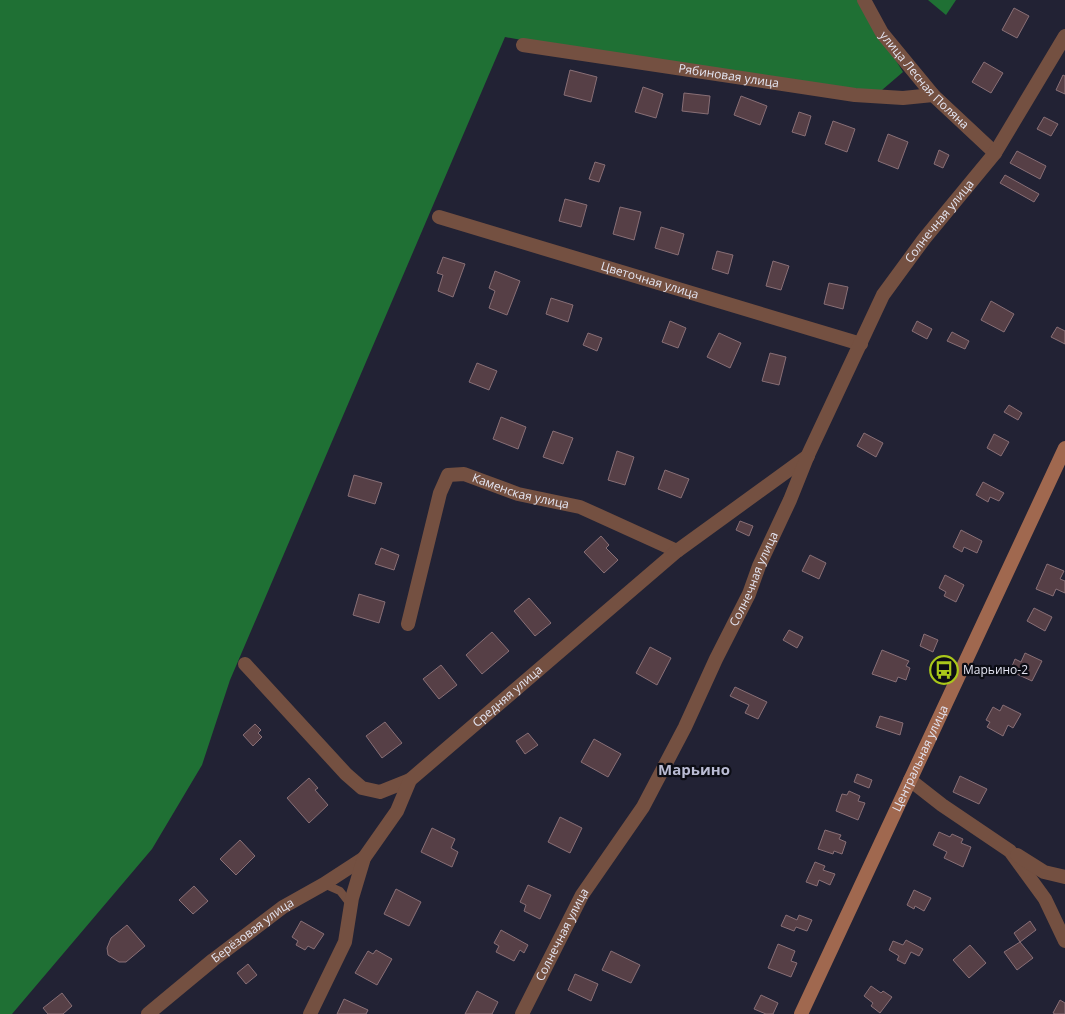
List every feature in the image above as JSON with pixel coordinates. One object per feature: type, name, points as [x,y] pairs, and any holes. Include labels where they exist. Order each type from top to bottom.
[{"type":"main road","name":"Центральная улица","points":[[801,1014],[1065,448]]},
{"type":"street","name":"улица Лесная Поляна","points":[[864,0],[882,33],[933,95],[995,153]]},
{"type":"street","name":"Солнечная улица","points":[[522,1014],[582,895],[643,807],[685,727],[716,659],[749,594],[759,566],[808,455],[861,344],[882,295],[995,153],[1065,36]]},
{"type":"street","name":"Рябиновая улица","points":[[524,45],[855,95],[903,98],[933,95]]},
{"type":"street","name":"Цветочная улица","points":[[439,217],[861,344]]},
{"type":"street","name":"Средняя улица","points":[[310,1014],[345,942],[351,906],[364,858],[397,810],[410,780],[677,551],[808,455]]},
{"type":"street","name":"Каменская улица","points":[[408,624],[440,493],[448,475],[464,474],[518,494],[580,507],[677,551]]},
{"type":"street","points":[[245,664],[346,774],[362,788],[380,792],[410,780]]},
{"type":"street","points":[[910,780],[942,805],[1010,851],[1044,872],[1065,877]]},
{"type":"street","points":[[1010,851],[1045,899],[1065,942]]},
{"type":"street","name":"Берёзовая улица","points":[[148,1014],[213,960],[283,907],[324,884],[364,858]]},
{"type":"lane","points":[[324,884],[340,891],[351,906]]},
{"type":"green space","points":[[0,0],[859,0],[903,72],[868,102],[505,37],[230,680],[202,765],[152,849],[12,1014],[0,1014]]},
{"type":"green space","points":[[928,0],[956,0],[946,15]]},
{"type":"building","points":[[1014,8],[1029,16],[1017,38],[1002,30]]},
{"type":"building","points":[[984,62],[1003,73],[991,93],[972,82]]},
{"type":"building","points":[[570,70],[597,77],[591,102],[564,95]]},
{"type":"building","points":[[1063,75],[1065,76],[1065,94],[1056,90]]},
{"type":"building","points":[[643,87],[663,94],[656,118],[635,112]]},
{"type":"building","points":[[684,93],[710,96],[708,114],[682,111]]},
{"type":"building","points":[[741,96],[767,106],[760,125],[734,115]]},
{"type":"building","points":[[799,112],[811,116],[805,136],[792,132]]},
{"type":"building","points":[[1044,117],[1058,124],[1051,136],[1037,129]]},
{"type":"building","points":[[833,121],[855,129],[847,152],[825,144]]},
{"type":"building","points":[[888,134],[908,142],[898,169],[878,161]]},
{"type":"building","points":[[939,150],[949,155],[943,168],[934,164]]},
{"type":"building","points":[[1017,151],[1046,166],[1040,179],[1010,163]]},
{"type":"building","points":[[595,162],[605,165],[599,182],[589,179]]},
{"type":"building","points":[[1005,175],[1039,194],[1034,202],[1000,183]]},
{"type":"building","points":[[565,199],[587,205],[581,227],[559,221]]},
{"type":"building","points":[[620,207],[641,212],[634,240],[613,234]]},
{"type":"building","points":[[661,227],[684,234],[678,255],[655,248]]},
{"type":"building","points":[[717,251],[733,255],[728,274],[712,269]]},
{"type":"building","points":[[443,257],[465,264],[453,297],[438,291],[443,275],[437,273]]},
{"type":"building","points":[[773,261],[789,266],[781,290],[766,286]]},
{"type":"building","points":[[495,271],[520,281],[507,315],[489,308],[495,291],[489,288]]},
{"type":"building","points":[[829,283],[848,287],[843,309],[824,304]]},
{"type":"building","points":[[551,298],[573,305],[568,322],[546,314]]},
{"type":"building","points":[[991,301],[1014,314],[1004,332],[981,320]]},
{"type":"building","points":[[670,321],[686,328],[678,348],[662,342]]},
{"type":"building","points":[[917,321],[932,329],[927,339],[912,331]]},
{"type":"building","points":[[1057,327],[1065,331],[1065,344],[1051,337]]},
{"type":"building","points":[[952,332],[969,341],[965,349],[947,341]]},
{"type":"building","points":[[588,333],[602,338],[597,351],[583,345]]},
{"type":"building","points":[[719,333],[741,343],[730,368],[707,357]]},
{"type":"building","points":[[770,353],[786,357],[779,385],[762,381]]},
{"type":"building","points":[[477,363],[497,371],[489,390],[469,382]]},
{"type":"building","points":[[1009,405],[1022,413],[1018,420],[1004,412]]},
{"type":"building","points":[[501,417],[526,427],[518,449],[493,439]]},
{"type":"building","points":[[553,431],[573,438],[563,464],[543,457]]},
{"type":"building","points":[[864,433],[883,443],[876,457],[857,446]]},
{"type":"building","points":[[994,434],[1009,442],[1001,456],[987,448]]},
{"type":"building","points":[[617,451],[634,457],[625,485],[608,480]]},
{"type":"building","points":[[665,470],[689,479],[681,498],[658,489]]},
{"type":"building","points":[[354,475],[382,483],[375,504],[348,496]]},
{"type":"building","points":[[983,482],[1004,493],[999,501],[990,497],[988,502],[976,495]]},
{"type":"building","points":[[740,521],[753,526],[749,536],[736,530]]},
{"type":"building","points":[[961,530],[982,541],[977,553],[964,547],[962,552],[953,547]]},
{"type":"building","points":[[601,536],[609,545],[606,548],[618,560],[604,573],[584,552]]},
{"type":"building","points":[[381,548],[399,555],[394,570],[375,564]]},
{"type":"building","points":[[810,555],[826,563],[819,579],[802,571]]},
{"type":"building","points":[[1047,564],[1064,571],[1060,579],[1065,581],[1065,593],[1056,589],[1053,596],[1036,589]]},
{"type":"building","points":[[945,575],[964,585],[956,602],[944,596],[946,592],[939,588]]},
{"type":"building","points":[[359,594],[385,602],[379,623],[353,615]]},
{"type":"building","points":[[529,598],[551,623],[535,636],[514,611]]},
{"type":"building","points":[[1034,608],[1052,617],[1045,631],[1027,621]]},
{"type":"building","points":[[789,630],[803,637],[797,648],[783,640]]},
{"type":"building","points":[[492,632],[509,651],[482,674],[466,655]]},
{"type":"building","points":[[924,634],[938,640],[933,652],[920,646]]},
{"type":"building","points":[[650,647],[671,658],[657,685],[636,673]]},
{"type":"building","points":[[882,650],[909,661],[906,666],[910,668],[906,680],[898,677],[896,682],[872,674]]},
{"type":"building","points":[[1025,653],[1042,661],[1032,681],[1010,671],[1015,659],[1021,662]]},
{"type":"building","points":[[441,665],[457,685],[439,699],[423,679]]},
{"type":"building","points":[[735,687],[767,702],[758,719],[745,713],[749,705],[730,696]]},
{"type":"building","points":[[1003,705],[1021,714],[1013,728],[1008,725],[1003,736],[987,727],[990,722],[986,720],[993,707],[1000,711]]},
{"type":"building","points":[[880,716],[903,723],[900,735],[876,727]]},
{"type":"building","points":[[385,722],[402,743],[382,758],[366,736]]},
{"type":"building","points":[[255,724],[261,730],[258,733],[262,737],[253,746],[243,735]]},
{"type":"building","points":[[528,733],[538,745],[525,754],[516,741]]},
{"type":"building","points":[[594,739],[621,754],[608,777],[581,762]]},
{"type":"building","points":[[857,774],[872,780],[869,788],[854,782]]},
{"type":"building","points":[[960,776],[987,789],[979,804],[953,792]]},
{"type":"building","points":[[309,778],[318,788],[315,790],[328,805],[309,823],[287,798]]},
{"type":"building","points":[[849,791],[860,796],[858,801],[865,803],[858,820],[836,811],[842,794],[847,795]]},
{"type":"building","points":[[560,817],[582,828],[570,853],[548,842]]},
{"type":"building","points":[[432,828],[455,839],[451,848],[458,852],[452,867],[421,852]]},
{"type":"building","points":[[825,830],[841,835],[839,839],[846,842],[842,854],[834,851],[833,854],[818,849]]},
{"type":"building","points":[[939,832],[950,837],[952,834],[963,839],[961,843],[971,847],[963,867],[944,858],[947,852],[933,845]]},
{"type":"building","points":[[240,840],[255,856],[236,875],[220,859]]},
{"type":"building","points":[[815,862],[825,866],[823,870],[835,874],[830,885],[819,880],[817,886],[806,882]]},
{"type":"building","points":[[528,885],[551,895],[540,919],[524,911],[526,905],[520,902]]},
{"type":"building","points":[[194,886],[208,901],[193,914],[179,900]]},
{"type":"building","points":[[396,889],[421,902],[409,926],[384,914]]},
{"type":"building","points":[[914,890],[931,898],[924,911],[915,906],[914,909],[907,905]]},
{"type":"building","points":[[786,915],[797,920],[799,915],[812,920],[807,931],[796,927],[794,931],[781,926]]},
{"type":"building","points":[[301,921],[324,934],[314,949],[308,946],[305,950],[296,945],[298,941],[292,937]]},
{"type":"building","points":[[1030,921],[1036,930],[1020,942],[1014,933]]},
{"type":"building","points":[[127,925],[145,946],[126,962],[119,962],[108,955],[107,948],[111,938]]},
{"type":"building","points":[[501,930],[528,945],[524,953],[520,950],[514,961],[496,952],[499,946],[494,943]]},
{"type":"building","points":[[906,940],[923,949],[919,956],[911,952],[905,964],[897,960],[899,956],[889,950],[893,941],[903,945]]},
{"type":"building","points":[[1020,942],[1033,958],[1017,970],[1004,952]]},
{"type":"building","points":[[778,944],[795,951],[791,961],[797,963],[791,977],[768,968]]},
{"type":"building","points":[[970,945],[986,963],[969,978],[953,960]]},
{"type":"building","points":[[376,950],[392,959],[377,985],[355,973],[368,951],[373,954]]},
{"type":"building","points":[[611,951],[640,965],[631,983],[602,970]]},
{"type":"building","points":[[248,964],[257,975],[246,984],[237,973]]},
{"type":"building","points":[[575,974],[598,984],[591,1001],[568,990]]},
{"type":"building","points":[[871,986],[881,993],[883,991],[892,997],[880,1013],[871,1006],[873,1003],[864,996]]},
{"type":"building","points":[[477,991],[498,1002],[492,1014],[465,1014]]},
{"type":"building","points":[[62,993],[72,1006],[63,1014],[48,1014],[43,1008]]},
{"type":"building","points":[[761,995],[778,1003],[773,1014],[766,1014],[754,1009]]},
{"type":"building","points":[[344,999],[368,1010],[366,1014],[337,1014]]},
{"type":"building","points":[[1060,1000],[1065,1003],[1065,1014],[1055,1014],[1053,1013]]},
{"type":"place","name":"Марьино-2","points":[[944,670]]},
{"type":"district","name":"Марьино","points":[[694,770]]}]
